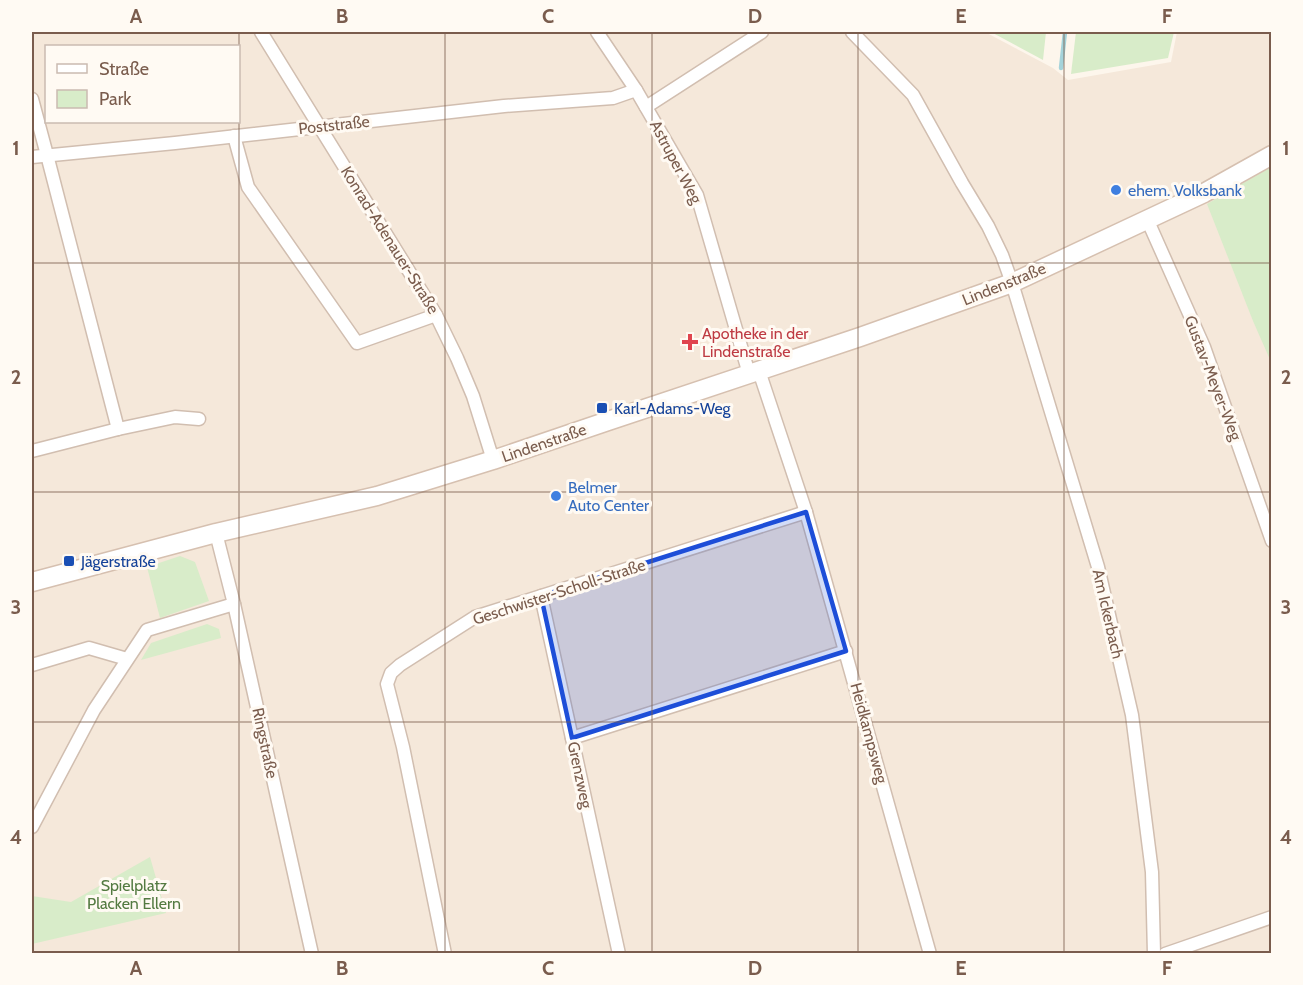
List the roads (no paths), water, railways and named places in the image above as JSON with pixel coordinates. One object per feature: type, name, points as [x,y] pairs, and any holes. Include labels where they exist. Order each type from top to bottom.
[{"type":"main road","name":"Lindenstraße","points":[[32,582],[216,533],[377,496],[493,460],[868,334],[1012,284],[1204,193],[1272,155]]},
{"type":"street","name":"Konrad-Adenauer-Straße","points":[[261,32],[436,315],[473,396],[493,460]]},
{"type":"street","name":"Astruper Weg","points":[[597,32],[636,90],[697,195],[754,373],[806,512]]},
{"type":"street","points":[[646,107],[762,32]]},
{"type":"street","name":"Am Ickerbach","points":[[852,32],[913,96],[988,226],[1002,255],[1012,284],[1098,567],[1132,715],[1152,872],[1154,954]]},
{"type":"street","name":"Poststraße","points":[[32,157],[176,144],[504,106],[613,98],[636,90]]},
{"type":"street","points":[[32,99],[118,429]]},
{"type":"street","points":[[234,136],[248,187],[357,343],[436,315]]},
{"type":"street","name":"Gustav-Meyer-Weg","points":[[1147,219],[1204,347],[1272,541]]},
{"type":"street","points":[[32,451],[175,417],[199,418]]},
{"type":"street","name":"Geschwister-Scholl-Straße","points":[[445,954],[403,747],[387,684],[391,674],[400,665],[475,617],[806,512]]},
{"type":"street","name":"Heidkampsweg","points":[[806,512],[930,954]]},
{"type":"street","name":"Ringstraße","points":[[216,533],[312,954]]},
{"type":"street","name":"Grenzweg","points":[[541,596],[619,954]]},
{"type":"street","points":[[32,823],[94,710],[147,630],[234,604]]},
{"type":"street","points":[[32,665],[89,648],[127,659]]},
{"type":"street","points":[[572,738],[846,651]]},
{"type":"street","points":[[1165,954],[1272,917]]},
{"type":"waterway","points":[[1061,68],[1065,32]]},
{"type":"place","name":"ehem. Volksbank","points":[[1116,190]]},
{"type":"place","name":"Apotheke in der Lindenstraße","points":[[690,342]]},
{"type":"place","name":"Karl-Adams-Weg","points":[[602,408]]},
{"type":"place","name":"Belmer Auto Center","points":[[556,496]]},
{"type":"place","name":"Jägerstraße","points":[[69,561]]},
{"type":"park label","name":"Spielplatz Placken Ellern","points":[[134,894]]}]
